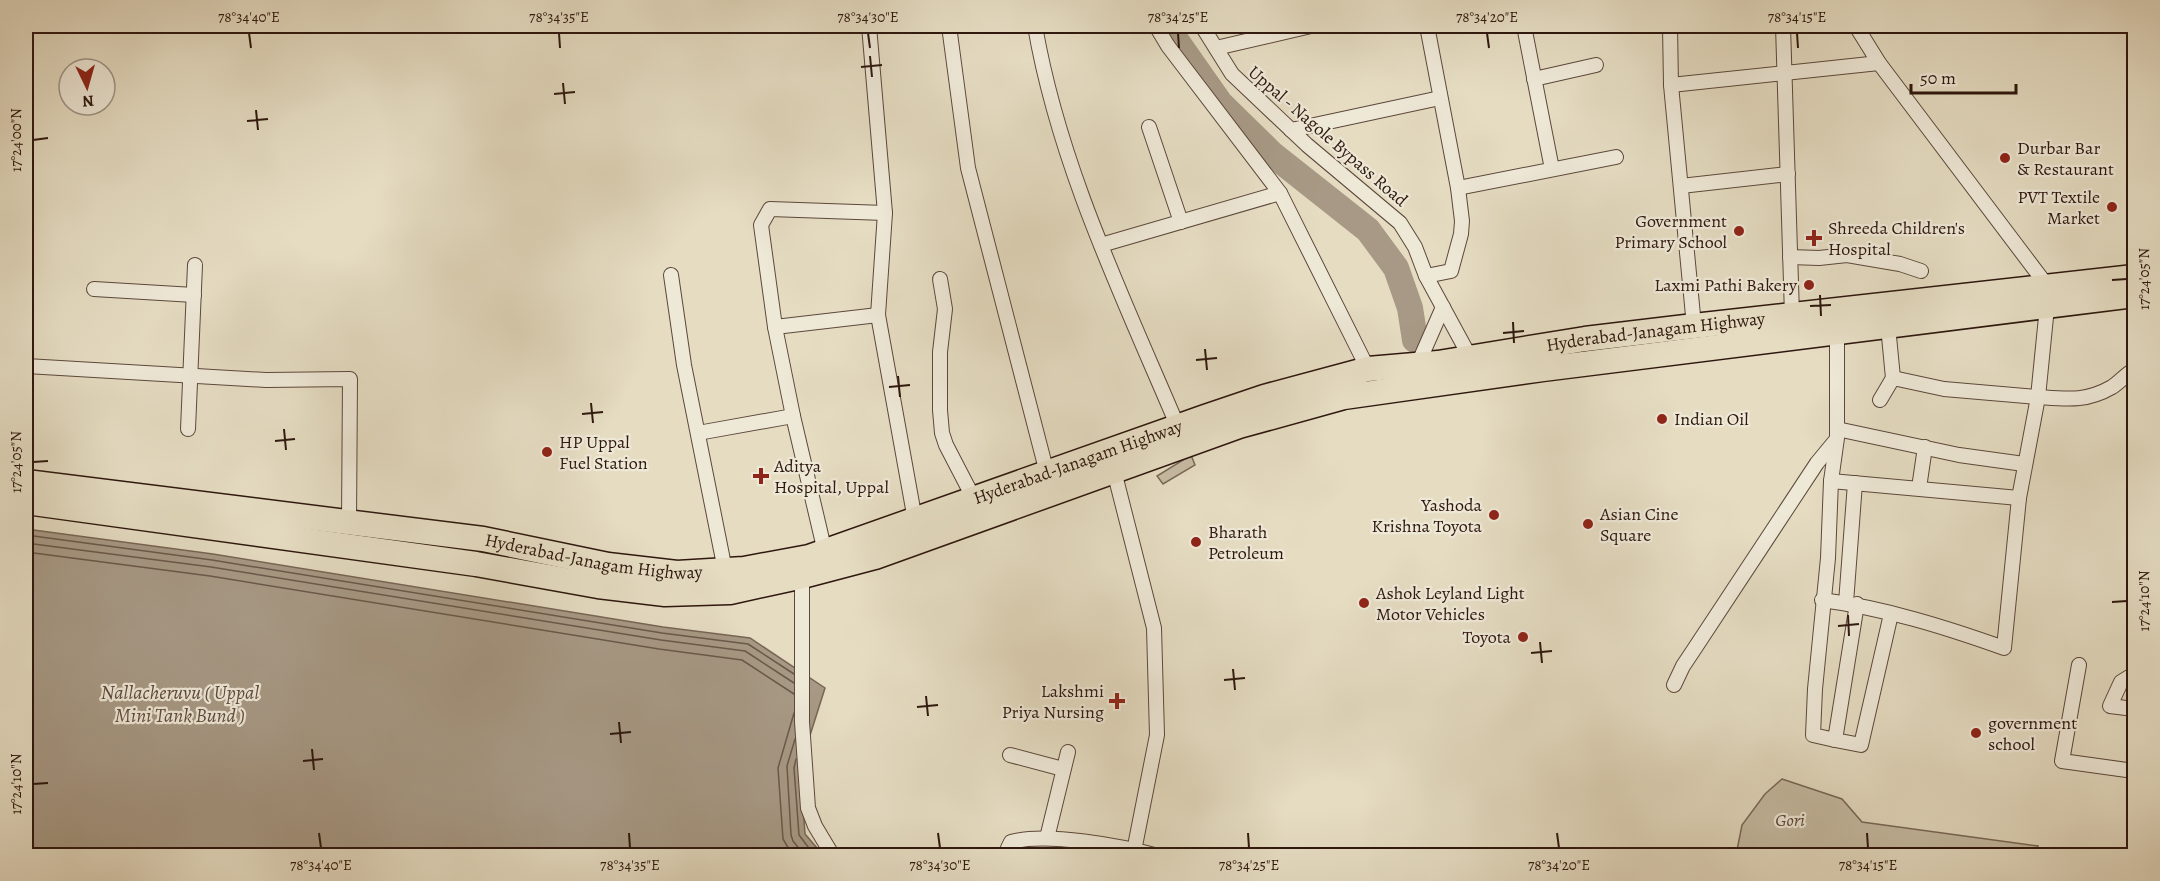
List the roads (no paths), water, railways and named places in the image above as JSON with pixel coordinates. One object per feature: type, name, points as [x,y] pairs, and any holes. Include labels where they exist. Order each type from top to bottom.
[{"type":"highway","name":"Hyderabad-Janagam Highway","points":[[26,482],[483,539],[608,565],[677,573],[802,567],[875,557],[1239,426],[1344,397],[1543,369],[1888,326],[2048,297],[2134,277]]},
{"type":"highway","name":"Hyderabad-Janagam Highway","points":[[26,502],[476,564],[598,586],[665,594],[730,592],[802,567],[825,552],[1178,427],[1264,397],[1368,369],[1470,357],[1585,339],[1792,315],[2048,297],[2134,296]]},
{"type":"street","points":[[869,26],[885,213],[878,315],[915,520]]},
{"type":"street","points":[[949,26],[968,168],[1047,473]]},
{"type":"street","points":[[1035,26],[1042,67],[1057,120],[1101,245],[1178,427]]},
{"type":"street","points":[[1156,26],[1168,46],[1280,193],[1368,369]]},
{"type":"street","name":"Uppal - Nagole Bypass Road","points":[[1202,26],[1232,74],[1291,130],[1400,223],[1415,247],[1426,276],[1470,357]]},
{"type":"street","points":[[1216,48],[1311,26]]},
{"type":"street","points":[[1426,276],[1451,271],[1461,234],[1462,221],[1458,188],[1427,26]]},
{"type":"street","points":[[1524,26],[1552,169]]},
{"type":"street","points":[[1670,26],[1671,85],[1681,186],[1694,272],[1694,326]]},
{"type":"street","points":[[1783,26],[1790,257],[1787,272],[1792,315]]},
{"type":"street","points":[[1822,600],[1851,604],[1941,626],[2004,648],[2019,498],[2038,397],[2048,297],[1879,63],[1856,26]]},
{"type":"street","points":[[1671,85],[1879,63]]},
{"type":"street","points":[[1534,79],[1596,65]]},
{"type":"street","points":[[1291,130],[1440,98]]},
{"type":"street","points":[[1149,127],[1181,222]]},
{"type":"street","points":[[1458,188],[1616,157]]},
{"type":"street","points":[[1681,186],[1788,174]]},
{"type":"street","points":[[1101,245],[1280,193]]},
{"type":"street","points":[[825,552],[775,327],[760,225],[770,208],[885,213]]},
{"type":"street","points":[[1790,257],[1819,258],[1847,255],[1900,264],[1921,272]]},
{"type":"street","points":[[188,429],[195,265]]},
{"type":"street","points":[[671,275],[684,365],[725,570]]},
{"type":"street","points":[[940,279],[945,309],[940,352],[942,433],[974,499]]},
{"type":"street","points":[[94,289],[194,295]]},
{"type":"street","points":[[1418,364],[1443,307]]},
{"type":"street","points":[[775,327],[878,315]]},
{"type":"street","points":[[1880,400],[1893,378],[1888,326]]},
{"type":"street","points":[[1837,333],[1837,433],[1831,481],[1828,558],[1822,600],[1813,735],[1861,745],[1891,615]]},
{"type":"street","points":[[26,366],[266,380],[350,379],[349,522]]},
{"type":"street","points":[[1893,378],[1944,389],[2079,400],[2114,386],[2134,370]]},
{"type":"street","points":[[698,434],[793,416]]},
{"type":"street","points":[[1837,433],[2024,464]]},
{"type":"street","points":[[1674,685],[1683,666],[1837,433]]},
{"type":"street","points":[[1918,488],[1924,447]]},
{"type":"street","points":[[1114,471],[1154,628],[1156,735],[1134,853]]},
{"type":"street","points":[[1831,481],[2019,498]]},
{"type":"street","points":[[1835,740],[1851,604],[1855,483]]},
{"type":"street","points":[[802,567],[802,722],[808,808],[815,826],[833,855]]},
{"type":"street","points":[[2079,665],[2062,761],[2134,771]]},
{"type":"street","points":[[2134,674],[2121,682],[2110,706],[2134,709]]},
{"type":"street","points":[[1047,838],[1068,752]]},
{"type":"street","points":[[1010,754],[1064,769]]},
{"type":"street","points":[[1008,855],[1011,842],[1047,838],[1158,855]]},
{"type":"water","name":"Nallacheruvu ( Uppal Mini Tank Bund )","points":[[26,529],[213,554],[663,627],[750,638],[825,688],[800,767],[805,834],[823,855],[26,856]]},
{"type":"waterway","points":[[1166,26],[1220,103],[1272,154],[1368,230],[1396,268],[1410,308],[1415,340]]},
{"type":"place","name":"Durbar Bar & Restaurant","points":[[2005,158]]},
{"type":"place","name":"PVT Textile Market","points":[[2112,207]]},
{"type":"place","name":"Government Primary School","points":[[1739,231]]},
{"type":"place","name":"Shreeda Children's Hospital","points":[[1814,238]]},
{"type":"place","name":"Laxmi Pathi Bakery","points":[[1809,285]]},
{"type":"place","name":"Indian Oil","points":[[1662,419]]},
{"type":"place","name":"HP Uppal Fuel Station","points":[[547,452]]},
{"type":"place","name":"Aditya Hospital, Uppal","points":[[761,476]]},
{"type":"place","name":"Yashoda Krishna Toyota","points":[[1494,515]]},
{"type":"place","name":"Asian Cine Square","points":[[1588,524]]},
{"type":"place","name":"Bharath Petroleum","points":[[1196,542]]},
{"type":"place","name":"Ashok Leyland Light Motor Vehicles","points":[[1364,603]]},
{"type":"place","name":"Toyota","points":[[1523,637]]},
{"type":"place","name":"Lakshmi Priya Nursing","points":[[1117,701]]},
{"type":"place","name":"government school","points":[[1976,733]]},
{"type":"park label","name":"Gori","points":[[1790,820]]}]
